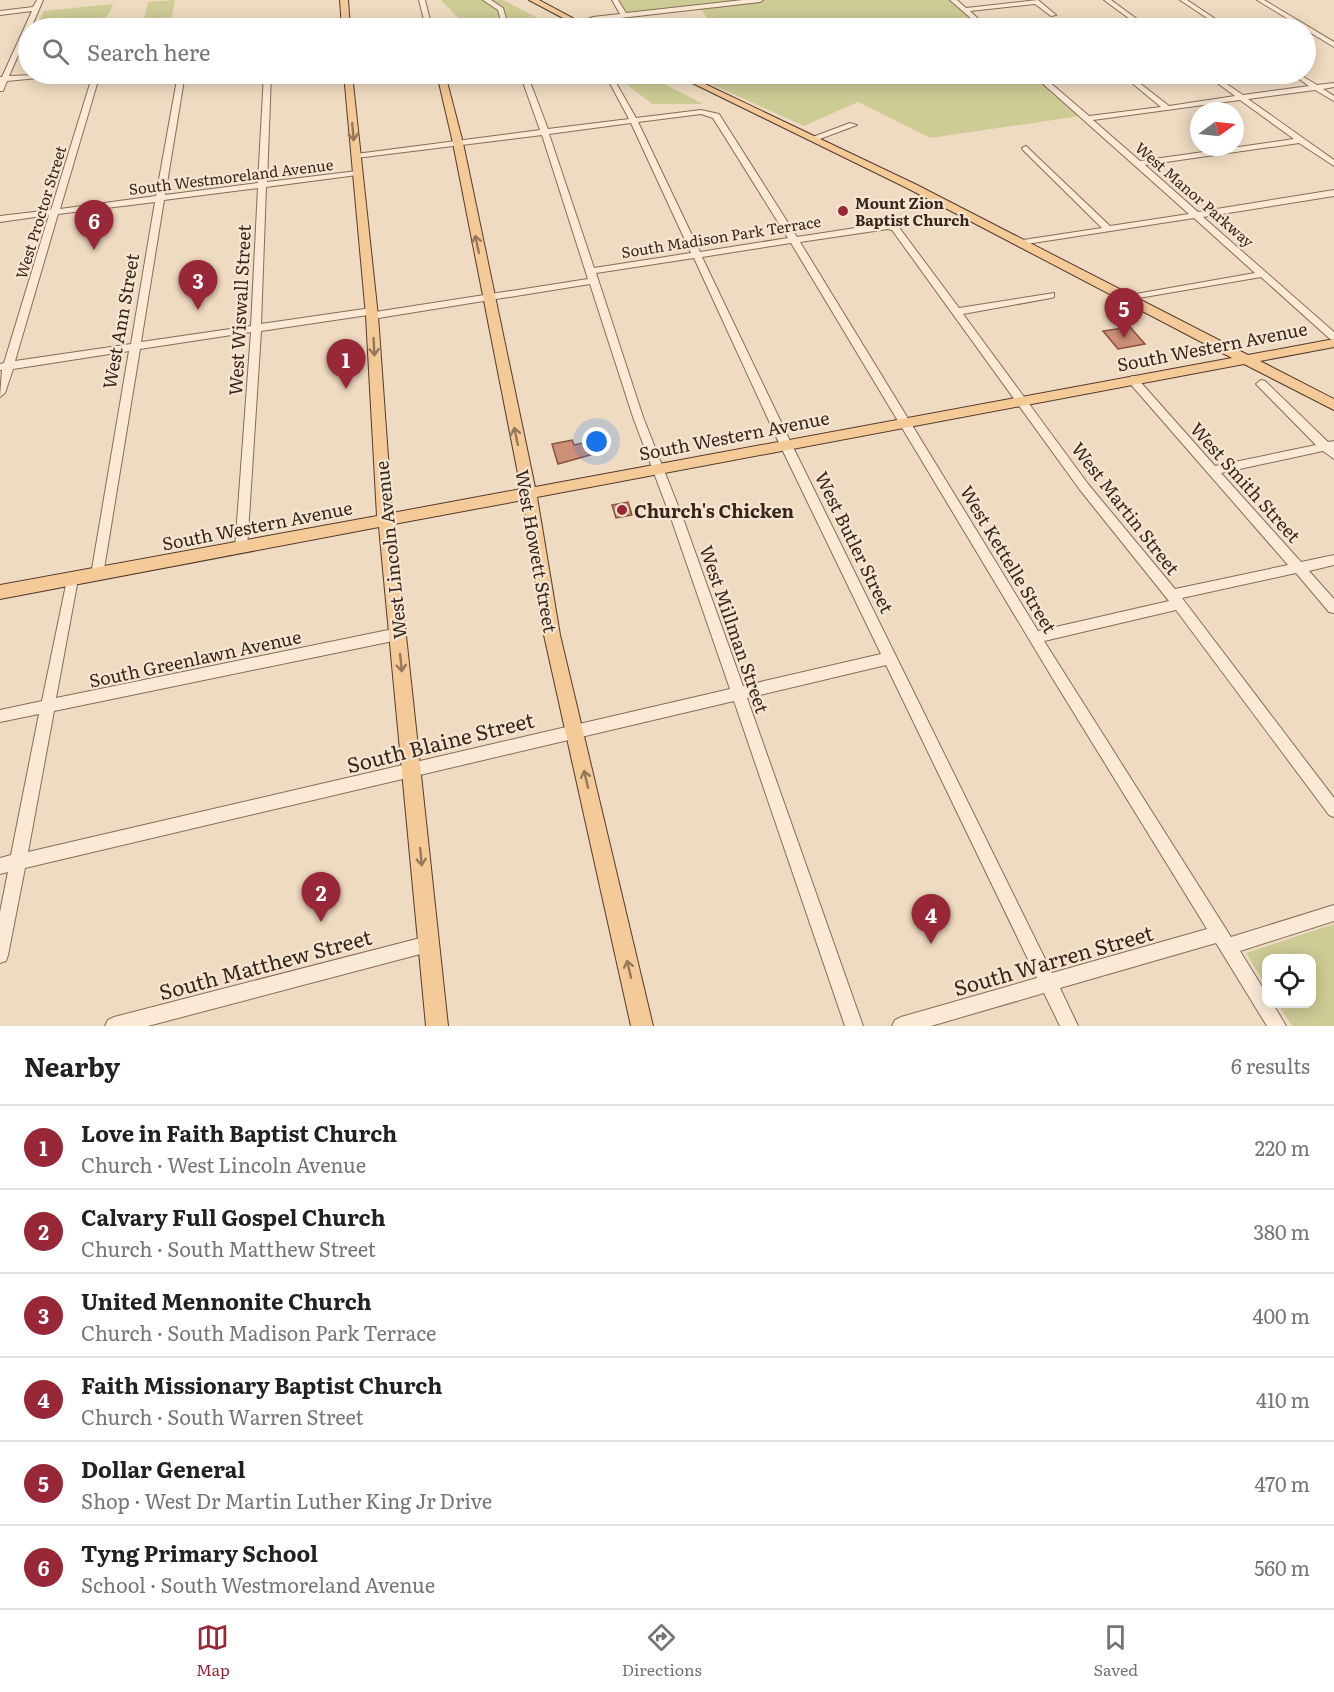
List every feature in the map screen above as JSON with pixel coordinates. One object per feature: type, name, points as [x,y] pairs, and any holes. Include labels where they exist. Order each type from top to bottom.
[{"type":"main road","points":[[344,0],[345,18]]},
{"type":"main road","points":[[533,0],[568,18]]},
{"type":"main road","name":"West Lincoln Avenue","points":[[349,84],[372,314],[385,521],[437,1026]]},
{"type":"main road","name":"West Howett Street","points":[[443,84],[458,143],[528,493],[552,635],[642,1026]]},
{"type":"main road","points":[[699,84],[814,138],[1023,243],[1334,405]]},
{"type":"main road","name":"South Western Avenue","points":[[0,592],[241,549],[528,493],[1334,343]]},
{"type":"street","points":[[32,18],[40,0]]},
{"type":"street","points":[[422,0],[426,18]]},
{"type":"street","points":[[486,0],[501,9],[503,18]]},
{"type":"street","points":[[615,0],[624,15]]},
{"type":"street","points":[[601,18],[760,0]]},
{"type":"street","points":[[953,0],[974,18]]},
{"type":"street","points":[[1107,0],[1132,18]]},
{"type":"street","points":[[1183,0],[1211,18]]},
{"type":"street","points":[[1260,0],[1292,18]]},
{"type":"street","points":[[965,10],[1036,1],[1053,15]]},
{"type":"street","points":[[0,13],[36,9]]},
{"type":"street","points":[[1316,32],[1334,45]]},
{"type":"street","points":[[0,89],[2,79],[18,46]]},
{"type":"street","points":[[2,79],[18,78]]},
{"type":"street","name":"West Proctor Street","points":[[0,393],[4,366],[93,84]]},
{"type":"street","name":"West Ann Street","points":[[97,574],[179,84]]},
{"type":"street","name":"West Wiswall Street","points":[[241,549],[256,328],[267,84]]},
{"type":"street","name":"West Millman Street","points":[[527,84],[545,132],[657,469],[678,521],[854,1026]]},
{"type":"street","name":"West Butler Street","points":[[614,84],[634,121],[786,445],[1069,1026]]},
{"type":"street","name":"West Manor Parkway","points":[[1047,84],[1334,337]]},
{"type":"street","points":[[1137,84],[1167,108]]},
{"type":"street","points":[[1223,84],[1334,164]]},
{"type":"street","points":[[1311,84],[1334,99]]},
{"type":"street","points":[[1087,119],[1334,85]]},
{"type":"street","name":"South Westmoreland Avenue","points":[[356,156],[710,113]]},
{"type":"street","name":"West Kettelle Street","points":[[710,113],[718,118],[794,240],[1035,638],[1277,1026]]},
{"type":"street","points":[[814,138],[853,126]]},
{"type":"street","points":[[1138,164],[1302,140]]},
{"type":"street","points":[[1026,148],[1107,228]]},
{"type":"street","name":"South Westmoreland Avenue","points":[[0,219],[357,173]]},
{"type":"street","points":[[1023,243],[1334,193]]},
{"type":"street","name":"South Madison Park Terrace","points":[[4,366],[256,328],[489,298],[698,254],[892,226]]},
{"type":"street","name":"West Martin Street","points":[[892,226],[1084,487],[1175,600],[1334,810]]},
{"type":"street","points":[[1130,298],[1263,274]]},
{"type":"street","points":[[956,312],[1051,295]]},
{"type":"street","name":"West Smith Street","points":[[1132,380],[1334,608]]},
{"type":"street","points":[[1261,384],[1331,449]]},
{"type":"street","points":[[1212,471],[1331,449]]},
{"type":"street","points":[[1035,638],[1334,560]]},
{"type":"street","points":[[0,955],[72,579]]},
{"type":"street","name":"South Greenlawn Avenue","points":[[0,716],[398,634]]},
{"type":"street","name":"South Blaine Street","points":[[0,866],[890,658]]},
{"type":"street","name":"South Warren Street","points":[[901,1026],[1048,984],[1334,913]]},
{"type":"street","name":"South Matthew Street","points":[[114,1026],[429,944]]},
{"type":"shaded area","points":[[175,0],[172,17],[144,18],[148,2]]},
{"type":"shaded area","points":[[441,0],[503,0],[538,18],[458,18]]},
{"type":"shaded area","points":[[619,0],[949,0],[970,18],[707,18],[698,5],[627,13]]},
{"type":"shaded area","points":[[113,4],[105,18],[41,18],[44,11]]},
{"type":"shaded area","points":[[626,84],[664,84],[703,104],[652,104]]},
{"type":"shaded area","points":[[711,84],[1043,84],[1080,116],[930,138],[858,102],[804,126]]},
{"type":"shaded area","points":[[1334,924],[1334,1026],[1292,1026],[1281,1008],[1316,1008],[1316,954],[1262,954],[1262,979],[1246,953]]},
{"type":"building","points":[[1130,327],[1145,344],[1118,349],[1103,331]]},
{"type":"building","points":[[572,440],[574,445],[597,440],[601,452],[558,464],[552,444]]},
{"type":"building","name":"Church's Chicken","points":[[628,502],[632,515],[616,518],[612,505]]},
{"type":"place","name":"Mount Zion Baptist Church","points":[[843,211]]},
{"type":"place","name":"Tyng Primary School","points":[[94,250]]},
{"type":"place","name":"United Mennonite Church","points":[[198,310]]},
{"type":"place","name":"Dollar General","points":[[1124,338]]},
{"type":"place","name":"Love in Faith Baptist Church","points":[[346,389]]},
{"type":"place","name":"Church's Chicken","points":[[622,510]]},
{"type":"place","name":"Calvary Full Gospel Church","points":[[321,922]]},
{"type":"place","name":"Faith Missionary Baptist Church","points":[[931,944]]}]
